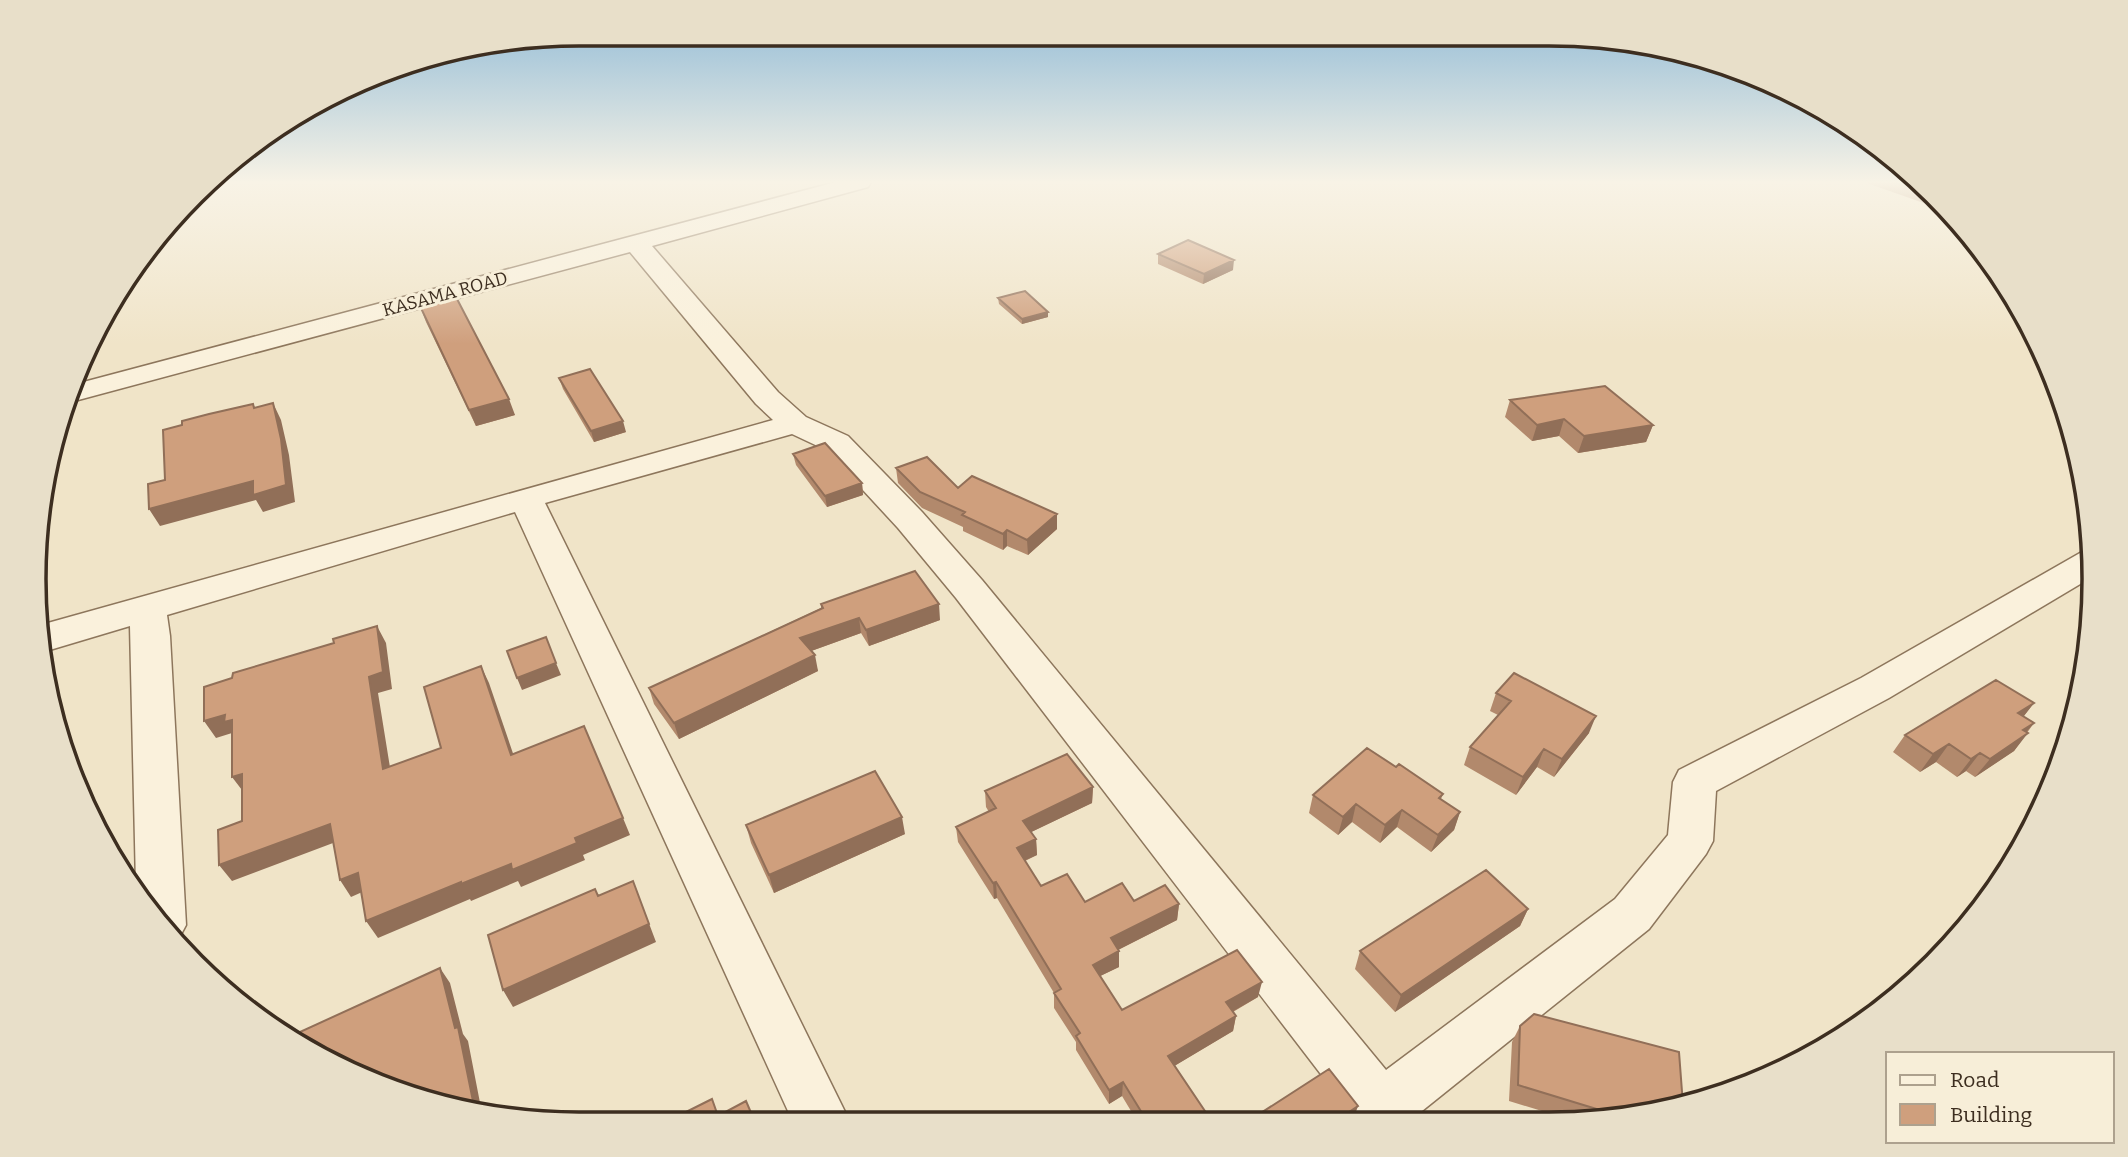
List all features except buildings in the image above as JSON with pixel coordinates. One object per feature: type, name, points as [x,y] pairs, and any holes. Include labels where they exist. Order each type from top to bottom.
[{"type":"street","name":"KASAMA ROAD","points":[[79,393],[658,236]]},
{"type":"street","points":[[635,242],[767,398],[795,424],[837,443],[910,520],[969,589],[1385,1112]]},
{"type":"street","points":[[49,637],[526,498],[795,424]]},
{"type":"street","points":[[526,498],[817,1112]]},
{"type":"street","points":[[1389,1112],[1632,914],[1690,841],[1695,782],[1875,688],[2082,568]]},
{"type":"street","points":[[147,610],[151,636],[160,908]]}]
